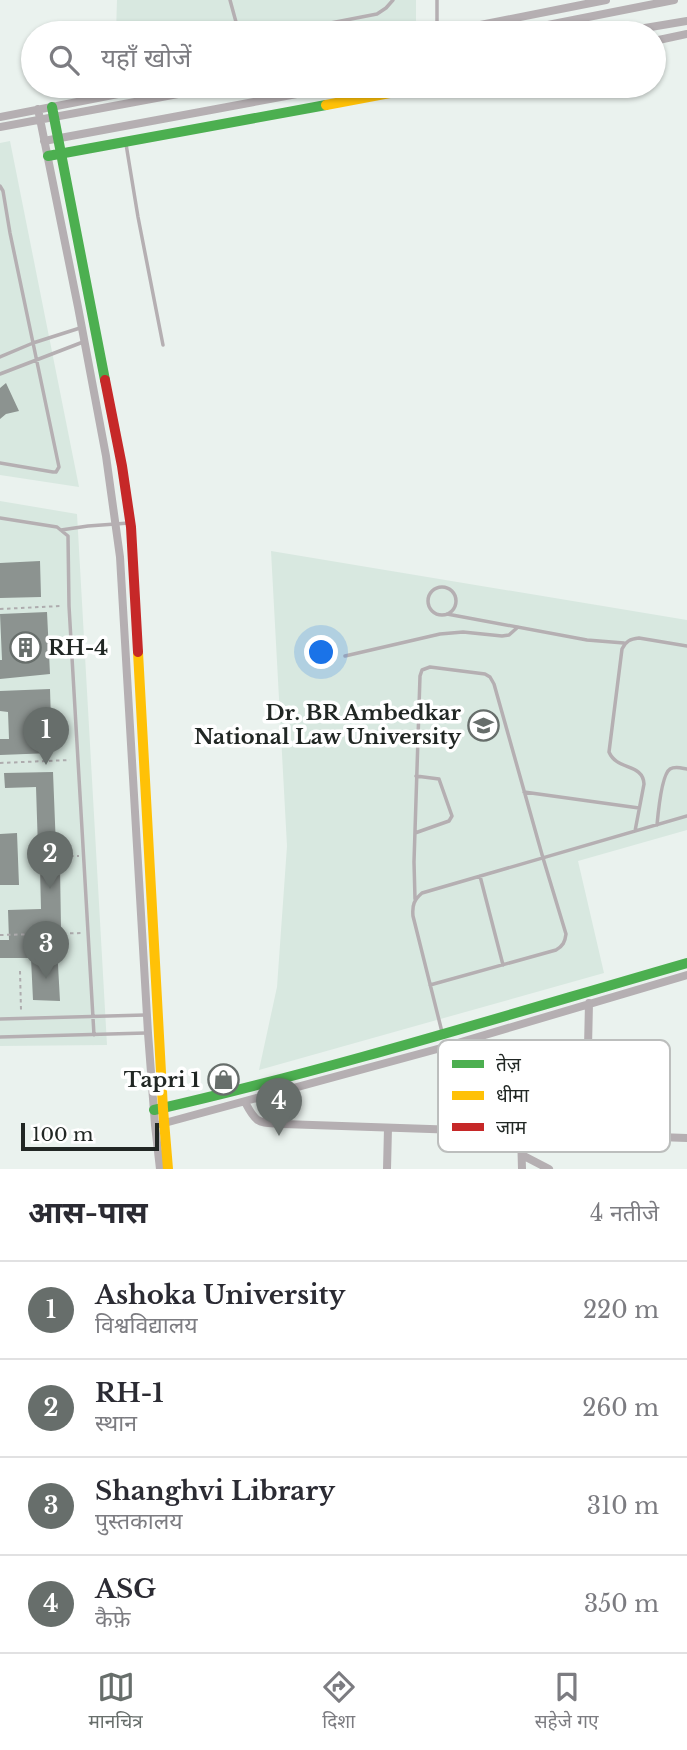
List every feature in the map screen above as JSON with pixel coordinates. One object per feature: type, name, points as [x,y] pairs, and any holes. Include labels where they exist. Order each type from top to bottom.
[{"type":"street","points":[[499,21],[606,0]]},
{"type":"street","points":[[568,21],[674,0]]},
{"type":"street","points":[[666,24],[687,21]]},
{"type":"street","points":[[666,38],[687,34]]},
{"type":"street","points":[[0,127],[39,114],[108,98]]},
{"type":"street","points":[[53,111],[140,98]]},
{"type":"street","points":[[44,141],[275,98]]},
{"type":"street","points":[[48,156],[364,98]]},
{"type":"street","points":[[53,111],[120,454],[130,523],[146,762],[158,1110]]},
{"type":"street","points":[[0,117],[39,114]]},
{"type":"street","points":[[39,114],[85,341],[117,524],[148,1033],[168,1169]]},
{"type":"street","points":[[158,1110],[238,1091],[687,963]]},
{"type":"street","points":[[464,1028],[467,1040],[687,975]]},
{"type":"street","points":[[588,1040],[589,1003]]},
{"type":"street","points":[[160,1124],[438,1048]]},
{"type":"street","points":[[245,1102],[254,1118],[264,1123],[438,1130]]},
{"type":"street","points":[[160,1124],[160,1169]]},
{"type":"street","points":[[387,1169],[388,1128]]},
{"type":"street","points":[[522,1152],[522,1169]]},
{"type":"street","points":[[522,1155],[549,1169]]},
{"type":"lane","points":[[230,0],[236,21]]},
{"type":"lane","points":[[341,21],[377,14],[393,0]]},
{"type":"lane","points":[[437,0],[438,21]]},
{"type":"lane","points":[[125,142],[163,345]]},
{"type":"lane","points":[[0,186],[59,463],[58,470],[52,472],[0,463]]},
{"type":"lane","points":[[0,357],[82,327]]},
{"type":"lane","points":[[0,374],[85,341]]},
{"type":"lane","points":[[0,518],[57,527],[68,536],[69,606],[93,1035]]},
{"type":"lane","points":[[61,530],[130,523]]},
{"type":"lane","points":[[447,614],[454,609],[455,595],[448,589],[439,588],[431,593],[429,601],[431,609],[438,614],[594,641],[625,643]]},
{"type":"lane","points":[[345,656],[440,634],[463,632],[509,635],[518,627]]},
{"type":"lane","points":[[635,831],[643,777],[641,773],[618,764],[609,752],[622,649],[631,639],[639,638],[687,646]]},
{"type":"lane","points":[[430,985],[556,950],[565,941],[566,934],[494,684],[485,674],[430,667],[422,670],[419,676],[413,907],[414,916],[430,985],[442,1034]]},
{"type":"lane","points":[[657,825],[665,775],[671,768],[687,769]]},
{"type":"lane","points":[[415,833],[449,821],[452,816],[439,779],[416,776]]},
{"type":"lane","points":[[524,792],[639,808]]},
{"type":"lane","points":[[415,899],[422,893],[687,816]]},
{"type":"lane","points":[[480,876],[503,965]]},
{"type":"lane","points":[[0,1019],[147,1015]]},
{"type":"lane","points":[[0,1037],[148,1033]]},
{"type":"path","points":[[0,609],[69,606]]},
{"type":"path","points":[[0,763],[78,760]]},
{"type":"path","points":[[28,857],[83,856]]},
{"type":"path","points":[[0,935],[88,933]]},
{"type":"path","points":[[20,971],[22,1018]]},
{"type":"shaded area","points":[[117,0],[416,0],[416,21],[116,21]]},
{"type":"shaded area","points":[[10,141],[79,487],[0,475],[0,143]]},
{"type":"shaded area","points":[[0,501],[77,514],[107,1045],[0,1046]]},
{"type":"shaded area","name":"Dr. BR Ambedkar National Law University","points":[[271,551],[687,620],[687,830],[578,861],[604,973],[259,1070],[277,987],[287,846]]},
{"type":"building","points":[[6,383],[19,411],[6,414],[0,419],[0,388]]},
{"type":"building","points":[[40,561],[41,597],[0,598],[0,563]]},
{"type":"building","name":"RH-4","points":[[47,612],[50,674],[0,679],[0,614]]},
{"type":"building","points":[[50,689],[52,753],[0,755],[0,739],[9,739],[8,712],[0,711],[0,691]]},
{"type":"building","points":[[53,772],[56,848],[38,849],[36,787],[5,788],[4,773]]},
{"type":"building","points":[[17,833],[19,885],[0,885],[0,834]]},
{"type":"building","points":[[60,868],[61,928],[56,929],[60,1001],[33,1000],[31,958],[0,958],[0,940],[9,940],[8,910],[41,909],[40,869]]},
{"type":"traffic: fast","points":[[48,156],[326,105]]},
{"type":"traffic: fast","points":[[52,107],[105,380]]},
{"type":"traffic: fast","points":[[154,1110],[355,1059],[687,963]]},
{"type":"traffic: slow","points":[[326,105],[363,98]]},
{"type":"traffic: slow","points":[[138,652],[168,1169]]},
{"type":"traffic: jam","points":[[105,380],[131,527],[138,652]]},
{"type":"place","name":"RH-4","points":[[25,648]]},
{"type":"place","name":"Dr. BR Ambedkar National Law University","points":[[484,725]]},
{"type":"place","name":"Ashoka University","points":[[46,765]]},
{"type":"place","name":"RH-1","points":[[50,889]]},
{"type":"place","name":"Shanghvi Library","points":[[46,979]]},
{"type":"place","name":"Tapri 1","points":[[223,1080]]},
{"type":"place","name":"ASG","points":[[279,1136]]}]
